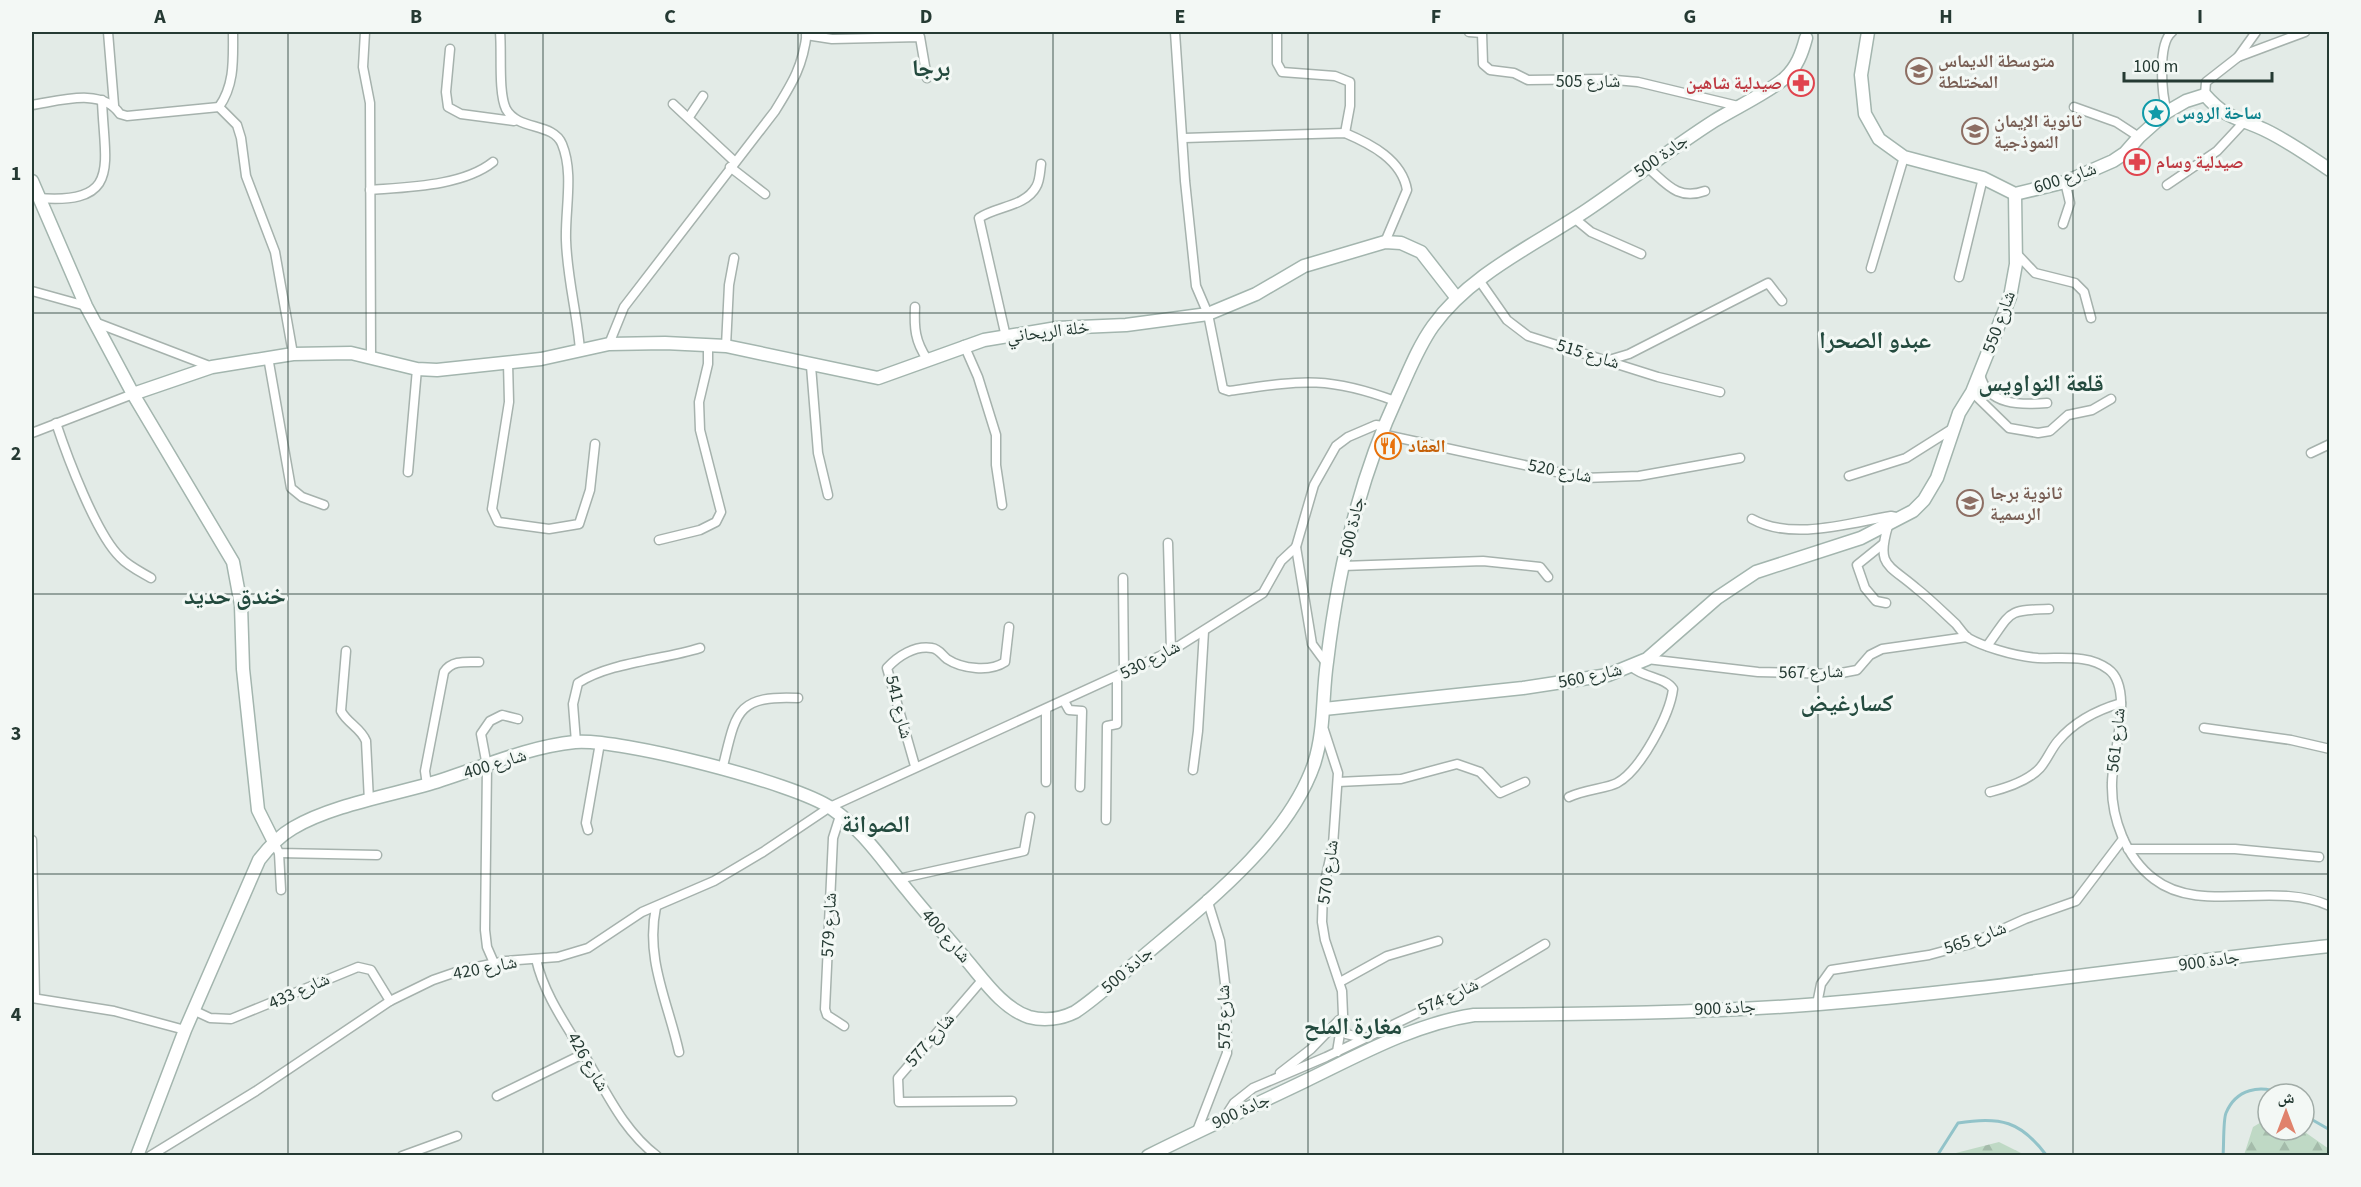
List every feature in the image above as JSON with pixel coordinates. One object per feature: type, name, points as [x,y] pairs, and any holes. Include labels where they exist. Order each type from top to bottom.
[{"type":"main road","name":"شارع 600","points":[[1868,32],[1862,75],[1865,114],[1879,139],[1904,157],[1983,178],[2015,194],[2064,182],[2125,153],[2167,112],[2186,101],[2205,95]]},
{"type":"main road","name":"جادة 500","points":[[983,980],[1005,1003],[1028,1017],[1055,1019],[1066,1016],[1089,1002],[1207,899],[1257,851],[1286,819],[1304,789],[1323,726],[1326,663],[1348,532],[1366,471],[1395,401],[1433,326],[1456,297],[1479,280],[1574,218],[1646,166],[1785,77],[1803,52],[1807,34]]},
{"type":"main road","points":[[2205,95],[2218,110],[2277,137],[2330,170]]},
{"type":"main road","points":[[33,188],[86,306],[133,394],[233,562],[241,605],[243,669],[258,810],[277,847]]},
{"type":"main road","name":"شارع 550","points":[[1888,526],[1920,505],[1930,491],[1953,429],[1980,374],[2010,297],[2016,253],[2015,194]]},
{"type":"main road","name":"خلة الريحاني","points":[[133,394],[212,367],[293,354],[324,352],[371,356],[417,369],[460,369],[508,363],[604,345],[726,346],[811,366],[878,378],[964,345],[1057,328],[1126,325],[1208,314],[1256,294],[1304,266],[1385,242],[1401,243],[1421,252],[1456,297]]},
{"type":"main road","name":"شارع 560","points":[[1324,709],[1572,682],[1632,667],[1647,659],[1717,598],[1756,572],[1862,538],[1888,526]]},
{"type":"main road","name":"شارع 400","points":[[137,1155],[193,1010],[259,860],[304,822],[487,766],[576,742],[600,743],[652,753],[791,788],[830,807],[872,843],[898,879],[983,980]]},
{"type":"main road","name":"جادة 900","points":[[1148,1155],[1362,1053],[1453,1018],[1474,1015],[1641,1012],[1817,1004],[2013,986],[2330,946]]},
{"type":"street","points":[[108,32],[114,105],[120,114],[127,116],[219,107],[228,94],[233,76],[233,32]]},
{"type":"street","points":[[365,32],[363,67],[370,103],[371,356]]},
{"type":"street","points":[[500,32],[503,95],[506,108],[514,120]]},
{"type":"street","points":[[1175,32],[1184,138],[1185,181],[1196,286],[1208,314],[1223,389],[1229,391],[1304,380],[1350,386],[1395,401]]},
{"type":"street","points":[[1277,32],[1277,63],[1282,72],[1335,76],[1350,82],[1350,106],[1345,133]]},
{"type":"street","name":"شارع 505","points":[[1469,32],[1482,33],[1483,64],[1490,70],[1514,73],[1528,80],[1540,81],[1604,79],[1638,82],[1738,106]]},
{"type":"street","points":[[2167,112],[2162,92],[2163,47],[2165,38],[2172,32]]},
{"type":"street","points":[[2205,95],[2206,82],[2238,57],[2256,32]]},
{"type":"street","points":[[2238,57],[2305,32]]},
{"type":"street","points":[[604,345],[624,307],[794,81],[801,68],[807,33],[832,39],[920,37],[927,78]]},
{"type":"street","points":[[450,49],[446,92],[448,107],[461,114],[514,120],[555,134],[562,143],[569,201],[566,240],[580,350]]},
{"type":"street","points":[[689,117],[703,96]]},
{"type":"street","points":[[32,105],[69,100],[102,100],[114,105]]},
{"type":"street","points":[[33,188],[58,199],[84,196],[94,191],[99,185],[104,171],[102,100]]},
{"type":"street","points":[[673,104],[689,117],[732,164],[765,194]]},
{"type":"street","points":[[219,107],[237,125],[241,138],[246,176],[275,252],[293,354]]},
{"type":"street","points":[[2074,107],[2116,122],[2139,137]]},
{"type":"street","points":[[2167,186],[2217,151],[2244,123]]},
{"type":"street","points":[[1184,138],[1345,133],[1366,142],[1395,165],[1406,183],[1407,190],[1385,242]]},
{"type":"street","points":[[2125,153],[2141,164]]},
{"type":"street","points":[[1871,268],[1904,157]]},
{"type":"street","points":[[370,190],[458,179],[480,173],[493,162]]},
{"type":"street","points":[[1006,337],[979,219],[990,211],[1009,207],[1031,193],[1037,186],[1041,164]]},
{"type":"street","points":[[1646,166],[1680,194],[1692,196],[1705,191]]},
{"type":"street","points":[[1959,277],[1983,178]]},
{"type":"street","points":[[2063,224],[2070,203],[2064,182]]},
{"type":"street","points":[[1574,218],[1592,232],[1641,254]]},
{"type":"street","points":[[2016,253],[2035,273],[2068,280],[2080,288],[2091,318]]},
{"type":"street","points":[[726,346],[729,285],[734,258]]},
{"type":"street","name":"شارع 515","points":[[1479,280],[1508,320],[1528,336],[1658,377],[1720,392]]},
{"type":"street","points":[[1609,360],[1629,354],[1768,283],[1782,301]]},
{"type":"street","points":[[32,291],[86,306]]},
{"type":"street","points":[[915,307],[914,331],[918,347],[927,359]]},
{"type":"street","points":[[97,323],[212,367]]},
{"type":"street","points":[[659,540],[700,530],[716,522],[720,512],[700,430],[699,402],[708,364],[708,345]]},
{"type":"street","points":[[964,345],[978,377],[996,435],[996,465],[1002,505]]},
{"type":"street","points":[[268,357],[291,488],[302,497],[324,505]]},
{"type":"street","points":[[508,363],[509,402],[492,509],[498,522],[549,529],[579,524],[590,490],[595,444]]},
{"type":"street","points":[[811,366],[818,453],[828,495]]},
{"type":"street","points":[[408,472],[417,369]]},
{"type":"street","points":[[1980,374],[1987,390],[2009,403],[2047,403]]},
{"type":"street","points":[[1972,392],[2009,428],[2038,433],[2050,431],[2068,415],[2092,410],[2111,399]]},
{"type":"street","points":[[32,433],[133,394]]},
{"type":"street","points":[[56,423],[68,461],[109,542],[121,559],[151,578]]},
{"type":"street","name":"شارع 530","points":[[830,807],[915,766],[1120,676],[1171,651],[1263,592],[1281,561],[1296,546],[1314,485],[1336,446],[1348,437],[1376,425],[1383,430]]},
{"type":"street","points":[[1849,476],[1906,458],[1953,429]]},
{"type":"street","name":"شارع 520","points":[[1383,430],[1584,478],[1620,478],[1662,473],[1740,458]]},
{"type":"street","points":[[2311,453],[2330,444]]},
{"type":"street","points":[[1752,519],[1772,527],[1794,528],[1830,527],[1891,516],[1901,518]]},
{"type":"street","points":[[1886,603],[1876,601],[1865,588],[1857,565],[1883,544],[1888,526]]},
{"type":"street","points":[[1168,543],[1171,651]]},
{"type":"street","name":"شارع 561","points":[[1883,544],[1883,558],[1886,562],[1943,612],[1967,637],[1987,646],[2023,656],[2087,659],[2110,670],[2116,679],[2121,703],[2112,784],[2123,839],[2135,861],[2155,880],[2179,892],[2205,897],[2262,893],[2306,897],[2330,906]]},
{"type":"street","points":[[1296,546],[1312,645],[1326,663]]},
{"type":"street","points":[[1343,566],[1482,561],[1540,567],[1548,577]]},
{"type":"street","points":[[1106,820],[1107,726],[1117,724],[1123,578]]},
{"type":"street","points":[[1987,646],[2009,614],[2016,610],[2049,609]]},
{"type":"street","name":"شارع 541","points":[[915,766],[887,668],[904,653],[930,647],[938,650],[949,660],[972,667],[988,669],[999,666],[1005,662],[1009,627]]},
{"type":"street","points":[[1193,770],[1198,731],[1204,631]]},
{"type":"street","name":"شارع 567","points":[[1647,659],[1758,672],[1843,673],[1857,670],[1870,655],[1882,650],[1967,637]]},
{"type":"street","points":[[576,742],[573,704],[578,683],[587,677],[700,648]]},
{"type":"street","points":[[346,651],[341,711],[346,720],[363,734],[366,741],[369,801]]},
{"type":"street","points":[[427,785],[425,771],[444,672],[449,665],[455,663],[479,662]]},
{"type":"street","points":[[1569,797],[1592,788],[1618,783],[1636,765],[1656,734],[1672,698],[1673,688],[1665,682],[1641,675],[1632,667]]},
{"type":"street","points":[[722,771],[742,710],[752,702],[765,698],[798,698]]},
{"type":"street","points":[[1064,701],[1069,710],[1082,711],[1080,787]]},
{"type":"street","points":[[1990,792],[2025,778],[2039,768],[2057,741],[2077,724],[2100,710],[2121,703]]},
{"type":"street","points":[[1046,709],[1046,782]]},
{"type":"street","points":[[494,963],[487,947],[484,910],[487,766],[481,734],[490,720],[502,715],[518,719]]},
{"type":"street","name":"شارع 570","points":[[1323,726],[1338,782],[1331,863],[1323,890],[1322,922],[1325,940],[1340,982],[1343,1015],[1337,1052]]},
{"type":"street","points":[[2204,728],[2330,748]]},
{"type":"street","points":[[588,830],[586,824],[600,743]]},
{"type":"street","points":[[1338,782],[1401,779],[1457,764],[1480,772],[1500,793],[1525,782]]},
{"type":"street","name":"شارع 420","points":[[150,1155],[256,1091],[390,1001],[445,975],[494,963],[558,957],[588,948],[625,922],[714,881],[763,852],[830,807]]},
{"type":"street","name":"شارع 579","points":[[840,816],[833,838],[825,1009],[827,1015],[844,1026]]},
{"type":"street","points":[[898,879],[1024,851],[1029,817]]},
{"type":"street","name":"شارع 565","points":[[1817,1004],[1821,984],[1831,970],[1929,955],[1970,944],[2025,919],[2076,901],[2123,839]]},
{"type":"street","points":[[32,840],[33,998],[124,1013],[185,1030]]},
{"type":"street","points":[[281,890],[277,847],[377,855]]},
{"type":"street","points":[[2128,849],[2235,849],[2319,857]]},
{"type":"street","name":"شارع 575","points":[[1197,1131],[1227,1053],[1226,992],[1220,941],[1207,899]]},
{"type":"street","points":[[656,907],[651,930],[652,953],[679,1052]]},
{"type":"street","points":[[1340,982],[1387,956],[1438,941]]},
{"type":"street","name":"شارع 574","points":[[1225,1117],[1234,1103],[1253,1088],[1337,1052],[1476,985],[1545,944]]},
{"type":"street","name":"شارع 426","points":[[536,959],[542,983],[627,1126],[657,1155]]},
{"type":"street","name":"شارع 433","points":[[193,1010],[210,1018],[231,1019],[358,967],[370,970],[390,1001]]},
{"type":"street","name":"شارع 577","points":[[983,980],[898,1078],[899,1102],[1012,1101]]},
{"type":"street","points":[[1343,1015],[1346,1034],[1364,1038]]},
{"type":"street","points":[[1270,1081],[1311,1049],[1334,1028],[1343,1015]]},
{"type":"street","points":[[497,1096],[583,1054]]},
{"type":"street","points":[[402,1155],[457,1136]]},
{"type":"green space","points":[[2256,1125],[2256,1142],[2316,1142],[2316,1140],[2329,1149],[2329,1155],[2244,1155],[2253,1127]]},
{"type":"green space","points":[[1999,1142],[2025,1155],[1948,1155]]},
{"type":"waterway","points":[[2223,1156],[2226,1113],[2236,1098],[2256,1089]]},
{"type":"waterway","points":[[1937,1156],[1958,1123],[1986,1120],[1998,1121],[2018,1128],[2028,1135],[2047,1156]]},
{"type":"waterway","points":[[2316,1122],[2330,1130]]},
{"type":"place","name":"متوسطة الديماس المختلطة","points":[[1919,71]]},
{"type":"place","name":"صيدلية شاهين","points":[[1801,83]]},
{"type":"place","name":"ساحة الروس","points":[[2156,113]]},
{"type":"place","name":"ثانوية الإيمان النموذجية","points":[[1975,131]]},
{"type":"place","name":"صيدلية وسام","points":[[2137,162]]},
{"type":"place","name":"العقاد","points":[[1388,446]]},
{"type":"place","name":"ثانوية برجا الرسمية","points":[[1970,503]]},
{"type":"district","name":"برجا","points":[[931,68]]},
{"type":"district","name":"عبدو الصحرا","points":[[1875,340]]},
{"type":"district","name":"قلعة النواويس","points":[[2041,383]]},
{"type":"district","name":"خندق حديد","points":[[235,596]]},
{"type":"district","name":"كسارغيض","points":[[1847,703]]},
{"type":"district","name":"الصوانة","points":[[876,824]]},
{"type":"district","name":"مغارة الملح","points":[[1353,1026]]}]
